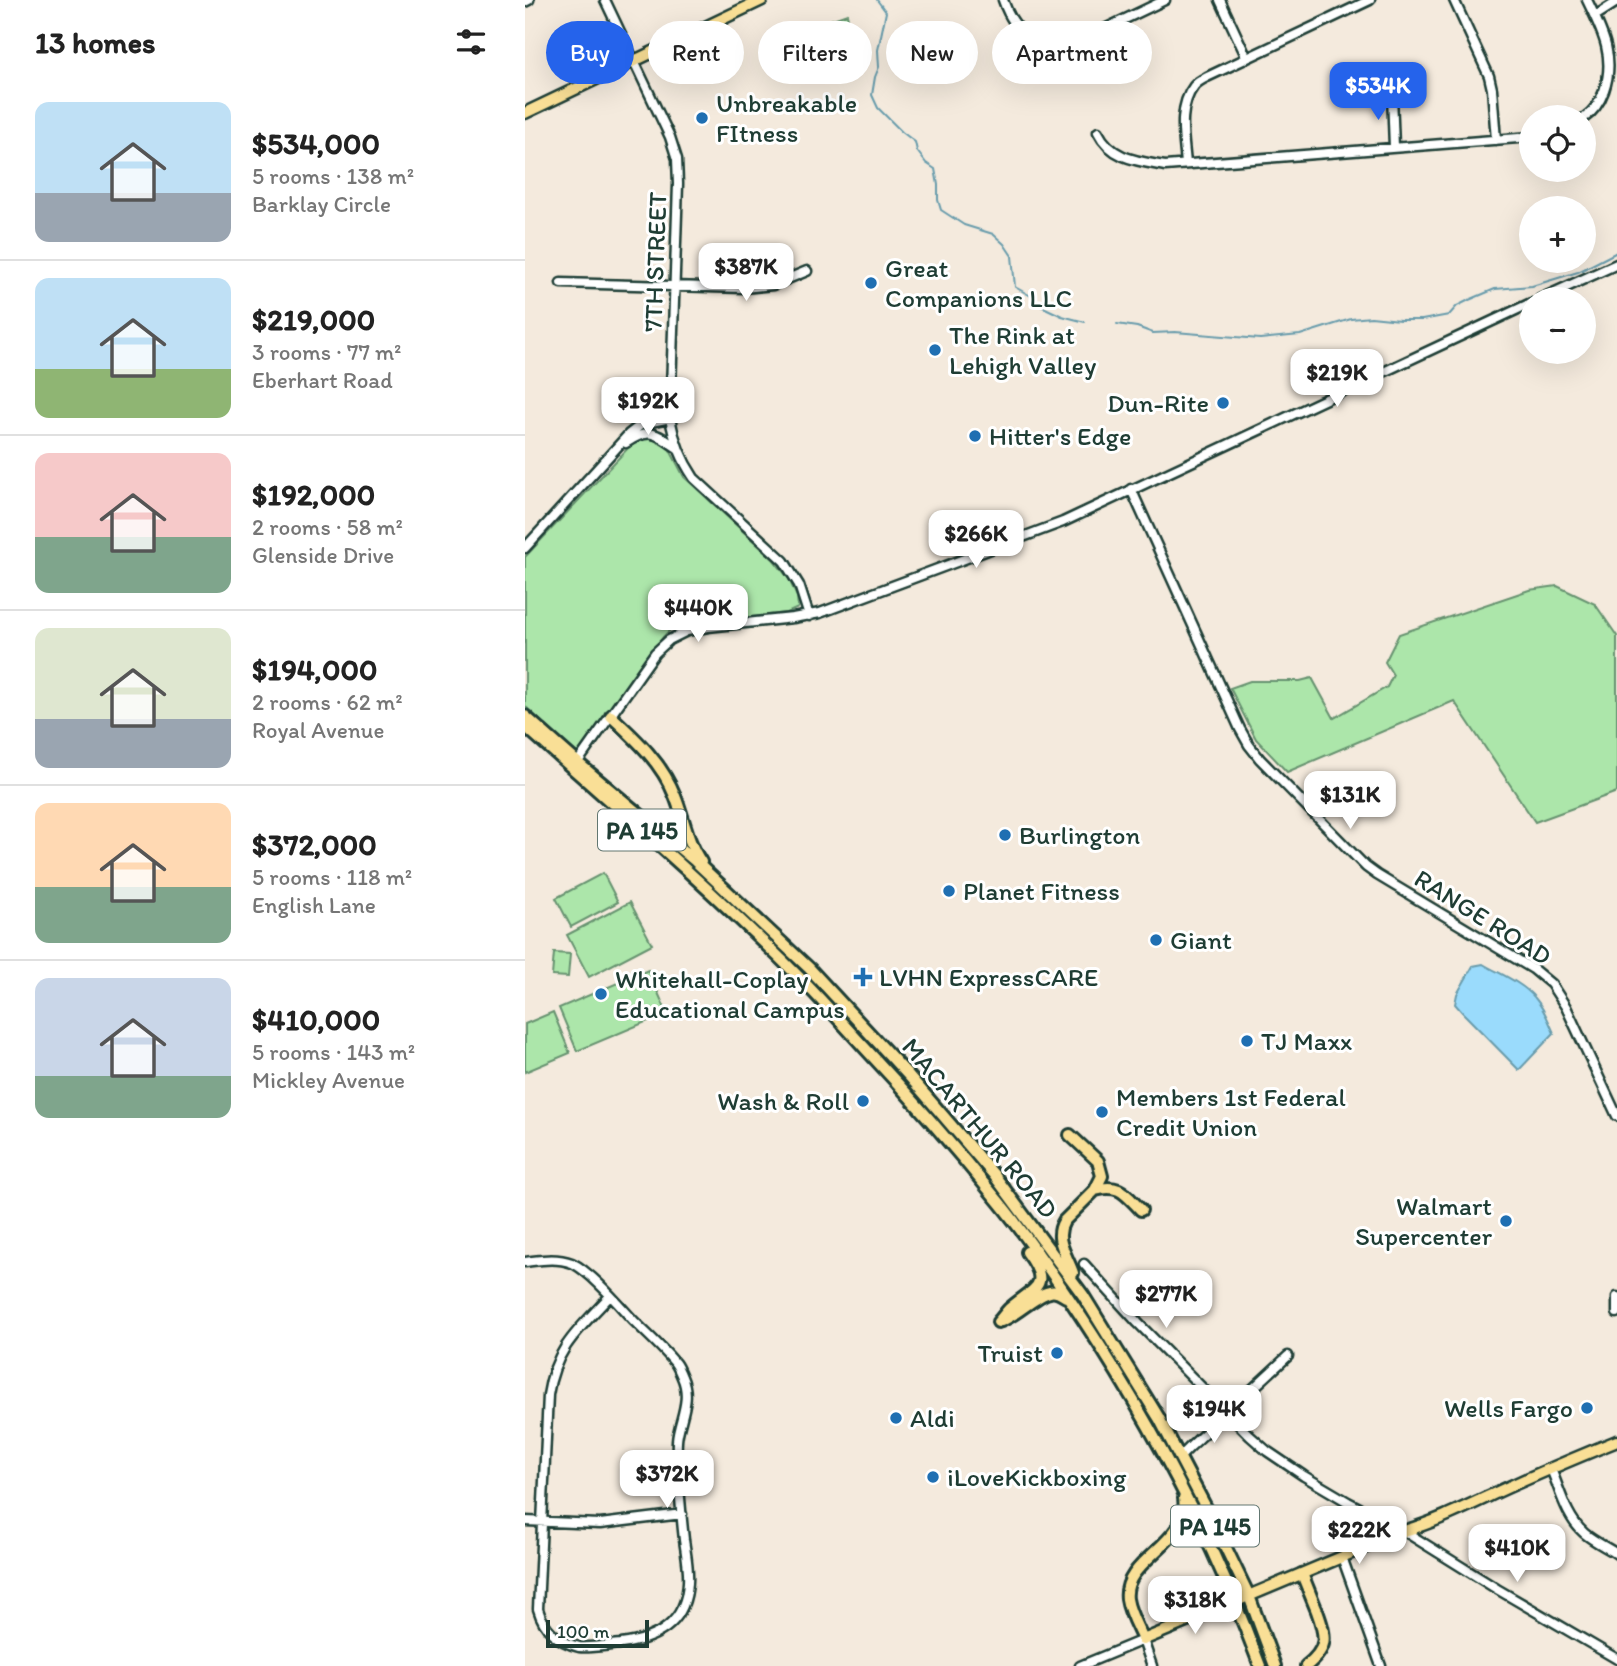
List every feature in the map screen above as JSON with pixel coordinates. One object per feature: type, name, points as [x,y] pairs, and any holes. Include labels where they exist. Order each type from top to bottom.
[{"type":"highway","name":"MACARTHUR ROAD","points":[[525,716],[809,988],[945,1136],[1016,1225],[1069,1299],[1127,1390],[1183,1492],[1235,1602],[1259,1666]]},
{"type":"highway","points":[[611,716],[636,738],[658,764],[674,793],[695,853],[713,877]]},
{"type":"highway","name":"MACARTHUR ROAD","points":[[525,726],[713,877],[809,968],[909,1076],[994,1175],[1075,1282],[1129,1367],[1180,1457],[1249,1596],[1275,1666]]},
{"type":"highway","points":[[1070,1135],[1095,1157],[1100,1164],[1102,1176],[1095,1190],[1064,1221],[1059,1233],[1075,1282]]},
{"type":"highway","points":[[1095,1190],[1110,1187],[1118,1189],[1141,1210]]},
{"type":"highway","points":[[1016,1225],[1019,1240],[1038,1268],[1039,1280],[1034,1291],[1007,1310],[998,1322],[1012,1317],[1049,1292],[1057,1292],[1069,1299]]},
{"type":"highway","points":[[1143,1640],[1128,1604],[1128,1586],[1136,1572],[1182,1521],[1185,1510],[1183,1492]]},
{"type":"highway","points":[[1302,1574],[1325,1638],[1319,1654],[1307,1666]]},
{"type":"main road","points":[[634,61],[762,0]]},
{"type":"main road","points":[[525,113],[586,84]]},
{"type":"main road","points":[[1143,1640],[1467,1507],[1617,1441]]},
{"type":"street","name":"7TH STREET","points":[[605,0],[615,21]]},
{"type":"street","points":[[1003,0],[1012,21]]},
{"type":"street","points":[[1121,21],[1165,0]]},
{"type":"street","points":[[1220,0],[1247,58]]},
{"type":"street","points":[[1186,164],[1184,109],[1194,85],[1370,0]]},
{"type":"street","points":[[1454,0],[1489,76],[1496,139]]},
{"type":"street","points":[[1587,0],[1610,61],[1608,79],[1596,106]]},
{"type":"street","points":[[1595,16],[1617,2]]},
{"type":"street","name":"7TH STREET","points":[[634,61],[670,136],[677,159],[670,418],[677,449],[694,478],[784,561],[799,585],[809,615]]},
{"type":"street","points":[[1392,96],[1394,148]]},
{"type":"street","points":[[1098,132],[1111,150],[1123,156],[1165,166],[1519,138]]},
{"type":"street","points":[[1566,287],[1617,264]]},
{"type":"street","points":[[561,283],[757,288],[785,281],[807,271]]},
{"type":"street","points":[[575,766],[655,653],[678,635],[708,627],[809,615],[835,608],[1063,522],[1519,309]]},
{"type":"street","points":[[525,548],[629,434],[642,424],[670,418]]},
{"type":"street","points":[[619,445],[638,435],[650,433],[663,438],[677,449]]},
{"type":"street","name":"RANGE ROAD","points":[[1131,489],[1240,729],[1255,752],[1366,867],[1533,969],[1551,984],[1566,1007],[1617,1116]]},
{"type":"street","points":[[525,1262],[553,1259],[571,1263],[585,1271],[610,1296],[673,1360],[684,1380],[686,1400],[677,1446],[688,1586],[686,1597],[679,1613],[668,1626],[650,1638],[585,1648],[562,1642],[548,1630],[541,1617],[538,1601],[548,1395],[558,1358],[576,1332],[610,1296]]},
{"type":"street","points":[[1084,1264],[1138,1323],[1251,1436],[1285,1464],[1348,1502],[1404,1531],[1497,1590],[1617,1659]]},
{"type":"street","points":[[1617,1297],[1617,1313]]},
{"type":"street","points":[[1180,1457],[1288,1356]]},
{"type":"street","points":[[1551,1469],[1577,1526],[1617,1554]]},
{"type":"street","points":[[525,1521],[610,1523],[682,1514]]},
{"type":"street","points":[[1342,1557],[1381,1666]]},
{"type":"street","points":[[1080,1666],[1143,1640],[1152,1666]]},
{"type":"green space","points":[[847,14],[849,21],[827,21]]},
{"type":"green space","points":[[643,436],[660,442],[670,450],[684,477],[773,559],[789,579],[797,597],[798,608],[787,613],[705,622],[671,629],[577,755],[525,706],[525,557],[630,446]]},
{"type":"green space","points":[[1557,586],[1595,604],[1617,636],[1617,792],[1535,822],[1454,701],[1287,772],[1256,739],[1230,688],[1250,681],[1300,681],[1312,678],[1334,718],[1387,687],[1393,675],[1385,662],[1399,634],[1529,590]]},
{"type":"green space","points":[[603,873],[618,902],[571,927],[556,898]]},
{"type":"green space","points":[[630,902],[652,944],[589,977],[567,935]]},
{"type":"green space","points":[[554,953],[570,954],[568,977],[552,976]]},
{"type":"green space","points":[[648,970],[667,1013],[577,1051],[559,1008]]},
{"type":"green space","points":[[553,1012],[570,1053],[525,1072],[525,1024]]},
{"type":"water","points":[[1483,964],[1518,983],[1530,993],[1541,1006],[1554,1033],[1519,1070],[1455,1004],[1457,994],[1473,966]]},
{"type":"waterway","points":[[877,0],[886,12],[878,50],[879,67],[872,95],[878,108],[915,142],[917,151],[926,163],[935,169],[941,210],[964,225],[993,234],[1004,244],[1012,256],[1015,287],[1031,296],[1039,305],[1062,316],[1085,322]]},
{"type":"waterway","points":[[1117,324],[1153,333],[1175,332],[1260,339],[1300,335],[1351,319],[1371,317],[1422,320],[1449,315],[1457,306],[1495,289],[1532,286],[1578,272],[1617,252]]},
{"type":"place","name":"Unbreakable FItness","points":[[702,118]]},
{"type":"place","name":"Great Companions LLC","points":[[871,283]]},
{"type":"place","name":"The Rink at Lehigh Valley","points":[[935,350]]},
{"type":"place","name":"Dun-Rite","points":[[1223,403]]},
{"type":"place","name":"Hitter's Edge","points":[[975,436]]},
{"type":"place","name":"Burlington","points":[[1005,835]]},
{"type":"place","name":"Planet Fitness","points":[[949,891]]},
{"type":"place","name":"Giant","points":[[1156,940]]},
{"type":"place","name":"LVHN ExpressCARE","points":[[863,977]]},
{"type":"place","name":"Whitehall-Coplay Educational Campus","points":[[601,994]]},
{"type":"place","name":"TJ Maxx","points":[[1247,1041]]},
{"type":"place","name":"Wash & Roll","points":[[863,1101]]},
{"type":"place","name":"Members 1st Federal Credit Union","points":[[1102,1112]]},
{"type":"place","name":"Walmart Supercenter","points":[[1506,1221]]},
{"type":"place","name":"Truist","points":[[1057,1353]]},
{"type":"place","name":"Wells Fargo","points":[[1587,1408]]},
{"type":"place","name":"Aldi","points":[[896,1418]]},
{"type":"place","name":"iLoveKickboxing","points":[[933,1477]]}]
